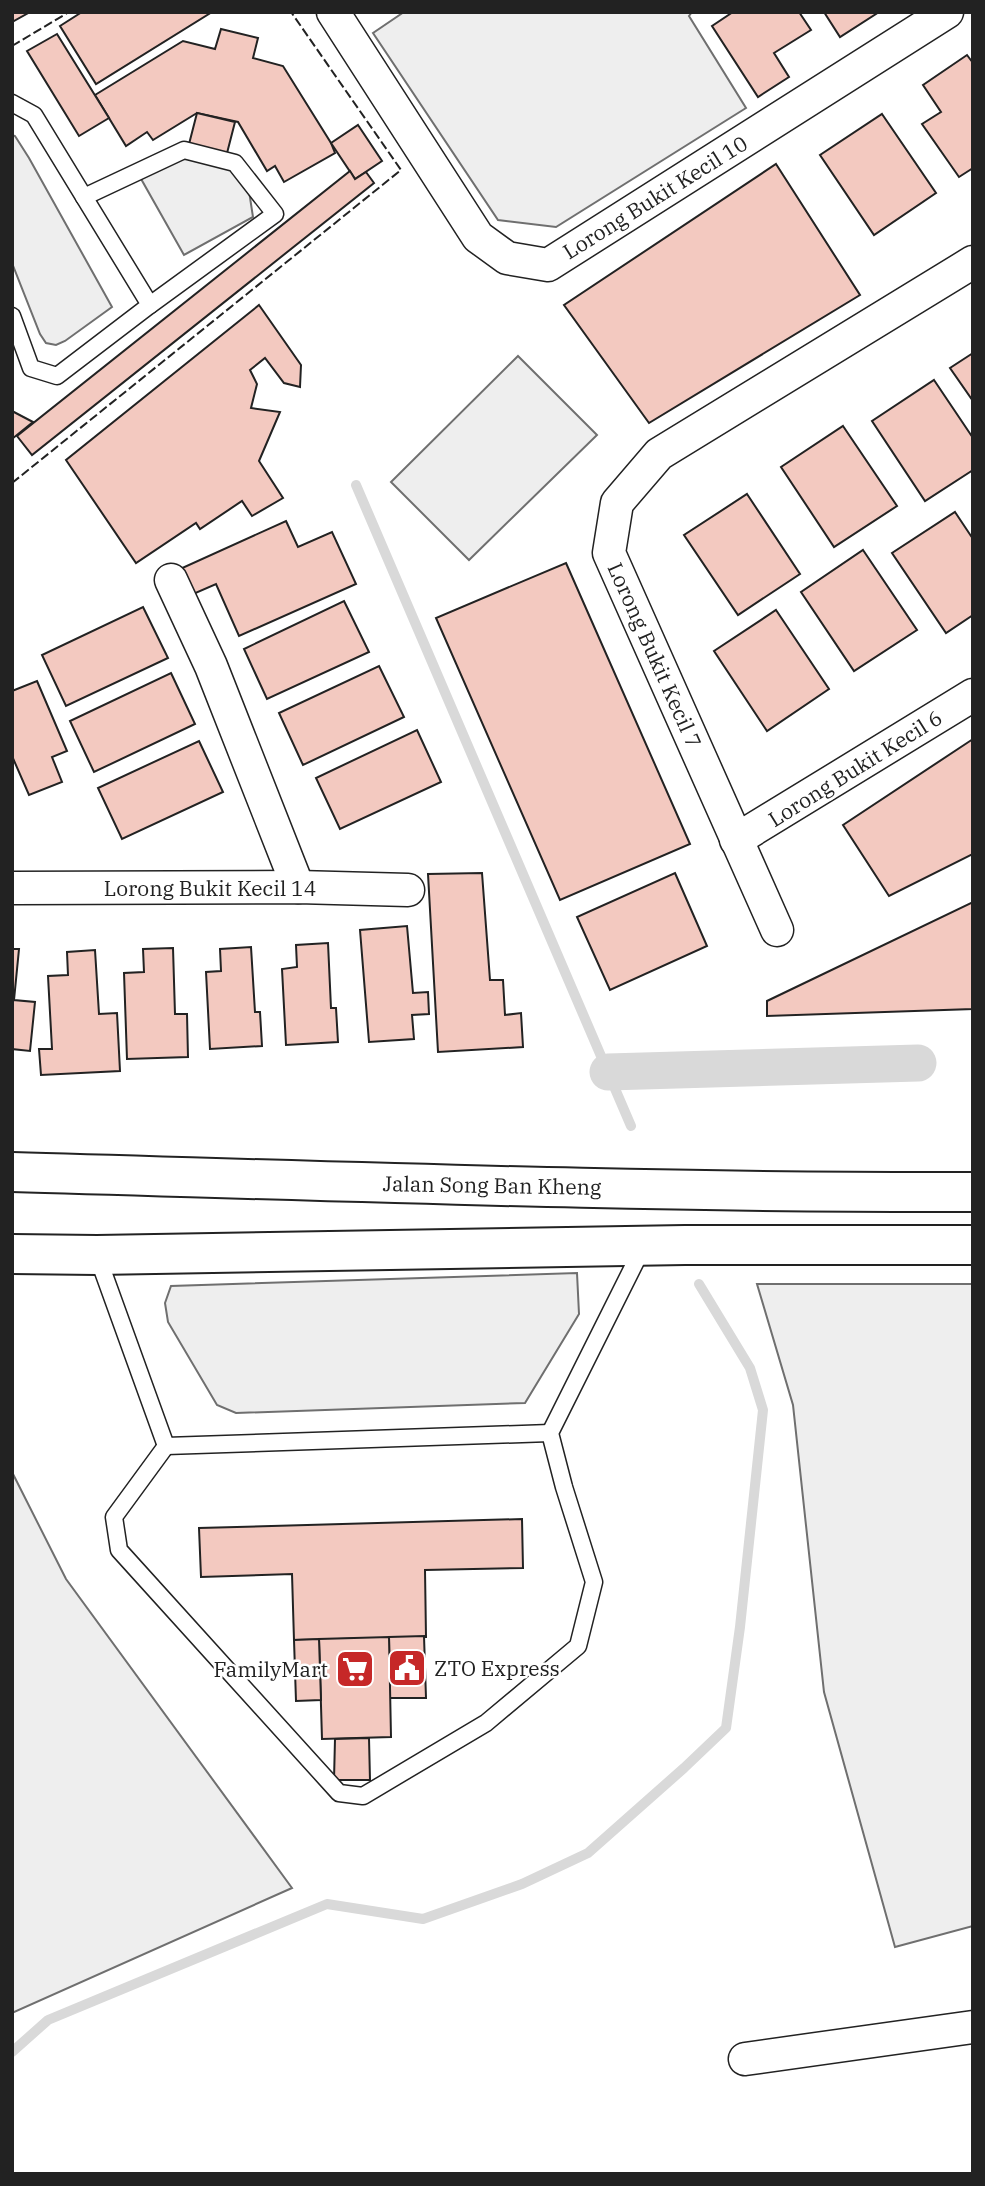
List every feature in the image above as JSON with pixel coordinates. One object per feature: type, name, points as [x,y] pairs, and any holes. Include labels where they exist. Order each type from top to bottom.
[{"type":"main road","name":"Jalan Song Ban Kheng","points":[[12,1172],[422,1184],[973,1192]]},
{"type":"main road","points":[[12,1254],[97,1255],[645,1245],[973,1245]]},
{"type":"street","name":"Lorong Bukit Kecil 10","points":[[333,12],[478,237],[507,258],[548,265],[947,12]]},
{"type":"street","name":"Lorong Bukit Kecil 7","points":[[777,930],[609,553],[617,503],[659,454],[973,262]]},
{"type":"street","points":[[171,580],[211,666],[298,887]]},
{"type":"street","name":"Lorong Bukit Kecil 6","points":[[736,841],[973,695]]},
{"type":"street","name":"Lorong Bukit Kecil 14","points":[[12,888],[298,887],[408,890]]},
{"type":"street","points":[[745,2059],[973,2027]]},
{"type":"lane","points":[[12,103],[34,115],[150,305]]},
{"type":"lane","points":[[12,316],[30,368],[57,376],[275,214],[235,163],[184,150],[84,197]]},
{"type":"lane","points":[[166,1446],[114,1517],[119,1550],[339,1793],[363,1796],[486,1723],[578,1646],[594,1582],[564,1488],[550,1433],[645,1245]]},
{"type":"lane","points":[[97,1255],[166,1446]]},
{"type":"lane","points":[[166,1446],[550,1433]]},
{"type":"shaded area","points":[[404,12],[692,12],[689,16],[746,108],[556,227],[498,220],[373,33]]},
{"type":"shaded area","points":[[12,135],[29,158],[112,307],[56,345],[46,343],[40,334],[12,263]]},
{"type":"shaded area","points":[[185,151],[226,165],[249,191],[253,217],[184,255],[140,177]]},
{"type":"shaded area","points":[[518,356],[597,435],[469,560],[391,482]]},
{"type":"shaded area","points":[[577,1273],[579,1314],[525,1403],[236,1413],[217,1405],[168,1322],[165,1303],[171,1286]]},
{"type":"shaded area","points":[[757,1284],[973,1284],[973,1926],[895,1947],[824,1692],[793,1405]]},
{"type":"shaded area","points":[[12,1472],[66,1579],[292,1888],[12,2013]]},
{"type":"building","points":[[12,12],[30,12],[12,22]]},
{"type":"building","points":[[82,12],[212,12],[96,84],[60,26]]},
{"type":"building","points":[[733,12],[799,12],[811,30],[774,53],[789,77],[758,97],[712,26]]},
{"type":"building","points":[[824,12],[879,12],[840,37]]},
{"type":"building","points":[[221,29],[258,38],[253,58],[283,66],[335,153],[284,182],[275,166],[267,171],[238,122],[197,113],[153,140],[147,132],[126,146],[95,95],[183,41],[215,49]]},
{"type":"building","points":[[57,34],[109,118],[79,136],[27,51]]},
{"type":"building","points":[[967,55],[973,63],[973,168],[959,177],[922,124],[941,112],[923,85]]},
{"type":"building","points":[[197,113],[235,122],[226,157],[188,148]]},
{"type":"building","points":[[882,114],[936,193],[874,235],[820,155]]},
{"type":"building","points":[[358,125],[382,161],[355,179],[331,143]]},
{"type":"building","points":[[776,164],[860,295],[649,423],[564,305]]},
{"type":"building","points":[[350,171],[355,179],[366,172],[374,183],[32,455],[17,436]]},
{"type":"building","points":[[259,305],[301,365],[300,387],[284,383],[265,358],[250,370],[257,384],[251,408],[280,412],[259,461],[283,498],[252,516],[242,501],[200,529],[196,523],[136,563],[66,460]]},
{"type":"building","points":[[973,353],[973,401],[950,368]]},
{"type":"building","points":[[934,380],[973,438],[973,470],[925,501],[872,421]]},
{"type":"building","points":[[12,411],[33,422],[12,439]]},
{"type":"building","points":[[843,426],[897,506],[834,547],[781,467]]},
{"type":"building","points":[[747,494],[800,574],[738,615],[684,535]]},
{"type":"building","points":[[955,512],[973,539],[973,615],[946,633],[892,553]]},
{"type":"building","points":[[286,521],[298,547],[332,532],[356,584],[239,636],[216,584],[191,595],[180,569]]},
{"type":"building","points":[[863,550],[917,630],[854,671],[801,592]]},
{"type":"building","points":[[566,563],[690,844],[560,900],[436,618]]},
{"type":"building","points":[[344,601],[369,652],[267,699],[244,649]]},
{"type":"building","points":[[143,607],[168,658],[66,706],[42,655]]},
{"type":"building","points":[[776,610],[829,689],[767,731],[714,651]]},
{"type":"building","points":[[379,666],[404,717],[303,765],[279,713]]},
{"type":"building","points":[[171,673],[195,724],[94,772],[70,721]]},
{"type":"building","points":[[37,681],[67,751],[52,757],[62,782],[29,795],[12,756],[12,691]]},
{"type":"building","points":[[417,730],[441,782],[340,829],[316,778]]},
{"type":"building","points":[[973,739],[973,854],[889,896],[843,825]]},
{"type":"building","points":[[199,741],[223,792],[122,839],[98,788]]},
{"type":"building","points":[[482,873],[490,980],[503,980],[505,1015],[521,1013],[523,1047],[438,1052],[428,874]]},
{"type":"building","points":[[675,873],[707,946],[610,990],[577,917]]},
{"type":"building","points":[[973,902],[973,1009],[767,1016],[767,1001]]},
{"type":"building","points":[[407,926],[413,993],[428,992],[429,1014],[412,1015],[414,1039],[369,1042],[360,930]]},
{"type":"building","points":[[328,943],[331,1008],[336,1008],[338,1042],[286,1045],[282,969],[297,967],[296,945]]},
{"type":"building","points":[[251,947],[255,1012],[260,1012],[262,1046],[210,1049],[206,972],[221,971],[220,949]]},
{"type":"building","points":[[173,948],[175,1014],[187,1014],[188,1057],[127,1059],[124,973],[144,972],[143,949]]},
{"type":"building","points":[[12,949],[19,949],[14,1000],[35,1002],[30,1051],[12,1049]]},
{"type":"building","points":[[95,950],[99,1014],[117,1013],[120,1071],[41,1075],[39,1049],[52,1049],[48,976],[68,975],[67,952]]},
{"type":"building","points":[[522,1519],[523,1568],[425,1570],[426,1637],[294,1640],[292,1574],[201,1577],[199,1528]]},
{"type":"building","name":"ZTO Express","points":[[424,1636],[426,1698],[390,1698],[389,1637]]},
{"type":"building","name":"FamilyMart","points":[[389,1637],[391,1737],[322,1739],[319,1639]]},
{"type":"building","points":[[319,1639],[321,1700],[296,1701],[294,1640]]},
{"type":"building","points":[[369,1738],[370,1780],[334,1780],[335,1739]]},
{"type":"waterway","points":[[356,485],[631,1126]]},
{"type":"waterway","points":[[608,1072],[918,1063]]},
{"type":"waterway","points":[[12,2052],[48,2020],[327,1904],[423,1919],[522,1884],[588,1853],[726,1728],[740,1627],[763,1410],[750,1368],[699,1284]]},
{"type":"fence","points":[[12,46],[69,12]]},
{"type":"fence","points":[[12,483],[401,170],[291,12]]},
{"type":"place","name":"ZTO Express","points":[[407,1668]]},
{"type":"place","name":"FamilyMart","points":[[355,1669]]}]
